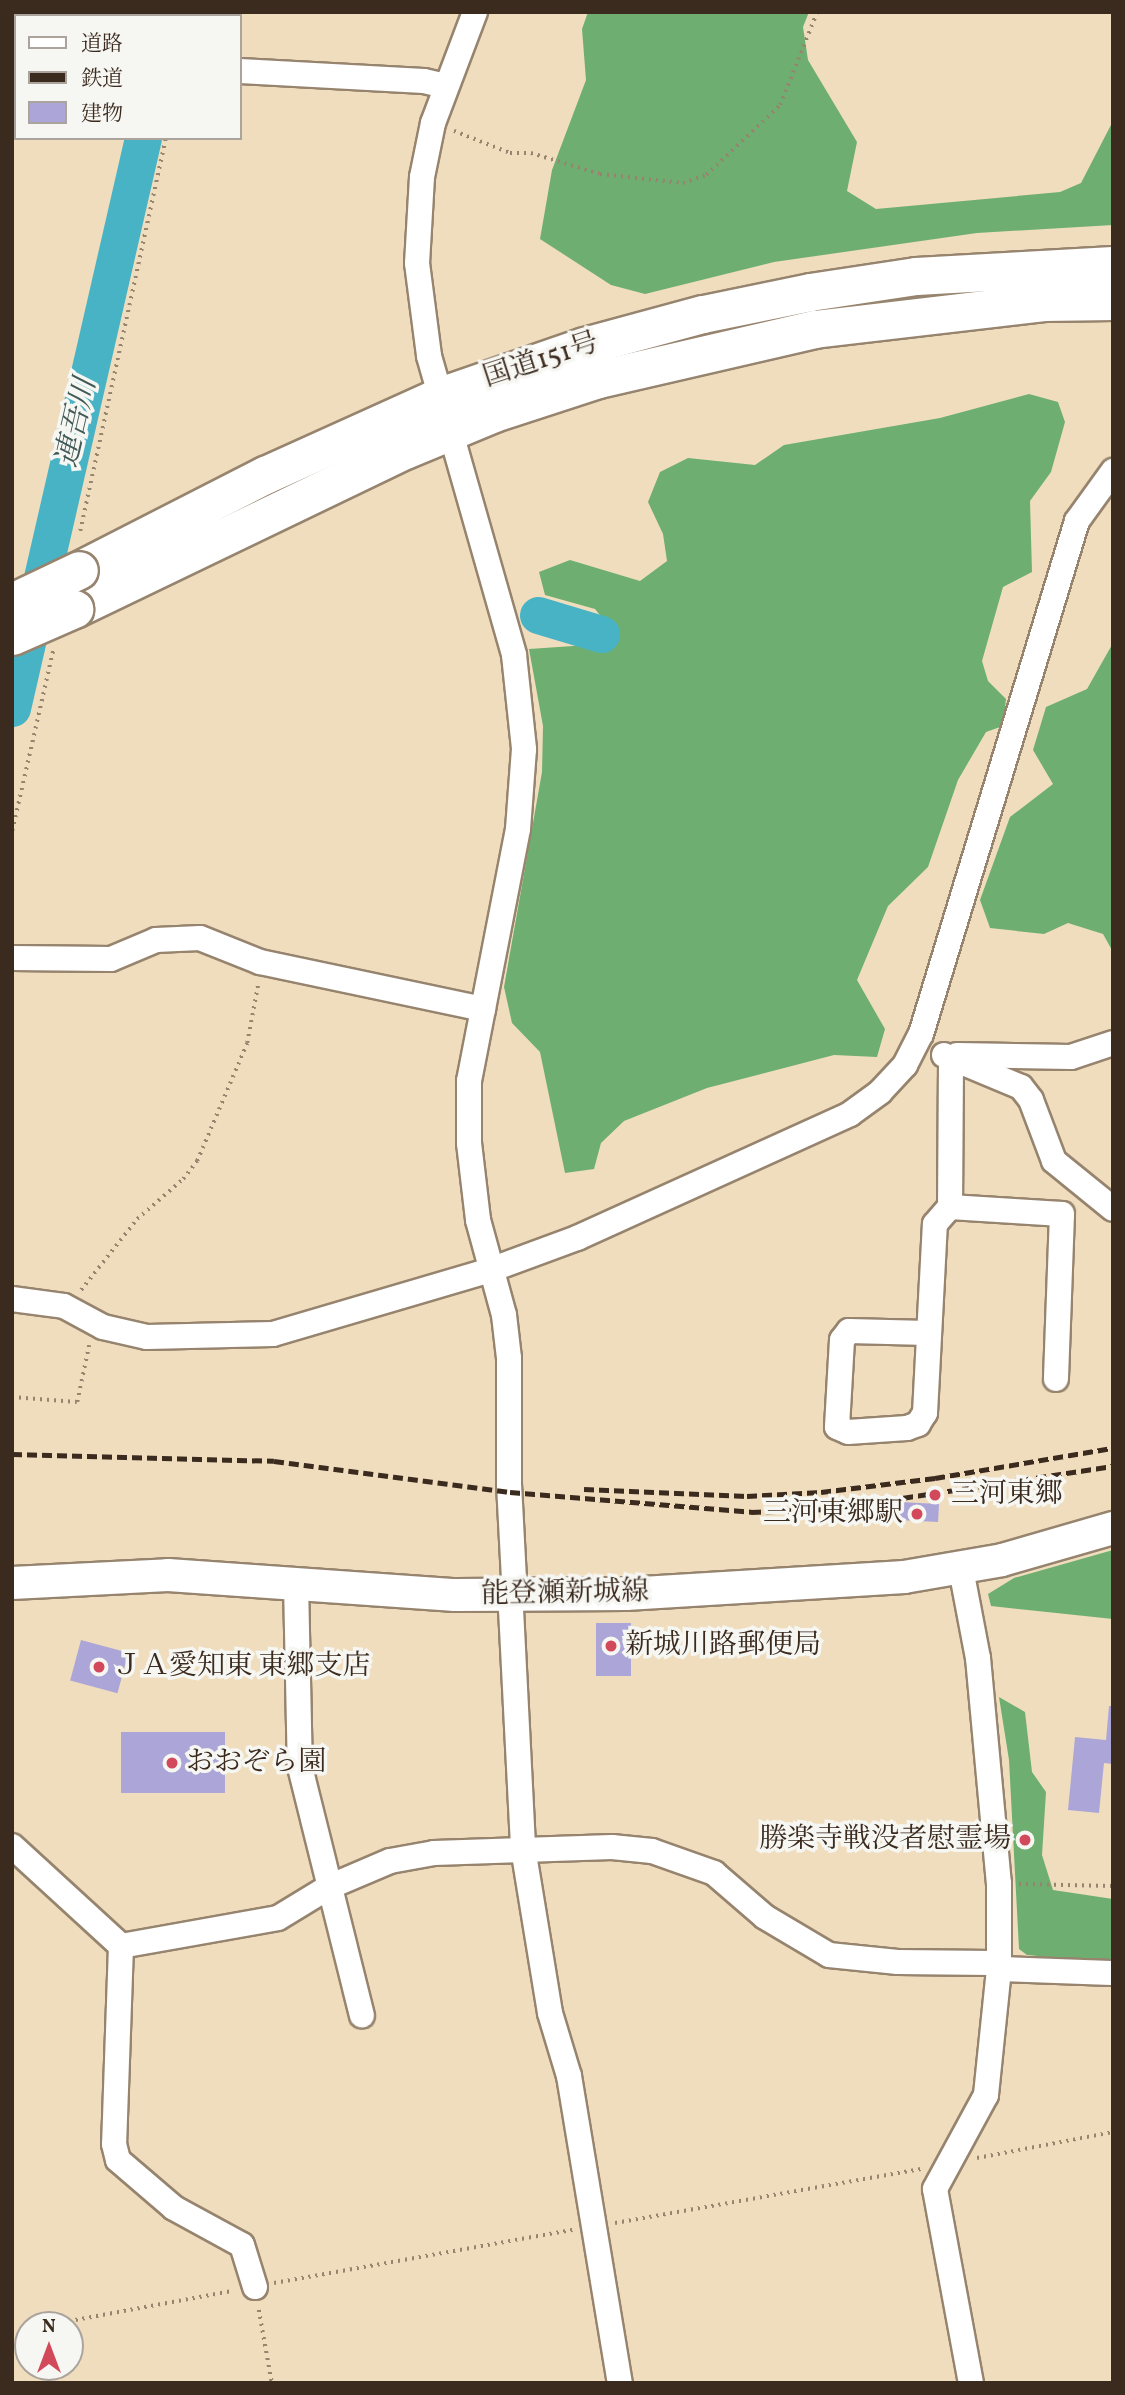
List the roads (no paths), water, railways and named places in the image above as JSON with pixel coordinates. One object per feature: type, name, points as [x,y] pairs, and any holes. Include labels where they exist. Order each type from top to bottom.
[{"type":"highway","name":"国道151号","points":[[12,602],[265,475],[440,396],[584,346],[703,314],[810,292],[916,276],[1113,265]]},
{"type":"highway","name":"国道151号","points":[[12,636],[449,431],[598,379],[814,329],[1029,303],[1113,301]]},
{"type":"main road","name":"能登瀬新城線","points":[[12,1583],[100,1575],[296,1583],[515,1597],[904,1577],[961,1569],[1113,1528]]},
{"type":"street","points":[[475,12],[433,123],[422,177],[417,264],[427,345],[449,431],[514,654],[524,749],[518,829],[469,1081],[469,1143],[490,1270],[504,1315],[509,1358],[509,1484],[515,1597],[511,1609],[523,1848],[550,2013],[569,2076],[620,2383]]},
{"type":"street","points":[[242,71],[424,80],[445,86]]},
{"type":"street","points":[[12,1300],[65,1306],[103,1327],[147,1337],[255,1337],[490,1270],[670,1199],[850,1114],[880,1091],[915,1050],[967,891],[1077,521],[1113,471]]},
{"type":"street","points":[[12,957],[111,959],[174,936],[200,938],[260,961],[483,1009]]},
{"type":"street","points":[[948,1058],[1071,1057],[1110,1049]]},
{"type":"street","points":[[915,1050],[948,1058],[1021,1087],[1031,1100],[1054,1161],[1113,1209]]},
{"type":"street","points":[[928,1333],[849,1331],[842,1340],[837,1427],[848,1432],[918,1424],[925,1413],[935,1224],[950,1207],[948,1058]]},
{"type":"street","points":[[950,1207],[1062,1214],[1056,1379]]},
{"type":"street","points":[[961,1569],[978,1658],[999,1883],[999,1969],[986,2095],[935,2189],[971,2383]]},
{"type":"street","points":[[296,1583],[300,1767],[362,2015]]},
{"type":"street","points":[[12,1846],[121,1945],[114,2144],[118,2160],[174,2208],[242,2245],[255,2287]]},
{"type":"street","points":[[121,1945],[278,1918],[328,1887],[390,1861],[435,1853],[523,1848],[652,1851],[713,1873],[765,1917],[829,1955],[898,1962],[992,1963],[999,1969],[1113,1973]]},
{"type":"waterway","name":"連吾川","points":[[12,708],[143,140]]},
{"type":"waterway","points":[[538,615],[601,634]]},
{"type":"railway","points":[[584,1489],[747,1496],[821,1492],[935,1478],[1113,1448]]},
{"type":"railway","points":[[12,1454],[274,1461],[510,1492],[751,1512],[829,1509],[1113,1466]]},
{"type":"place","name":"三河東郷","points":[[935,1495]]},
{"type":"place","name":"三河東郷駅","points":[[917,1514]]},
{"type":"place","name":"新城川路郵便局","points":[[611,1646]]},
{"type":"place","name":"ＪＡ愛知東 東郷支店","points":[[99,1667]]},
{"type":"place","name":"おおぞら園","points":[[172,1763]]},
{"type":"place","name":"勝楽寺戦没者慰霊場","points":[[1025,1840]]}]
